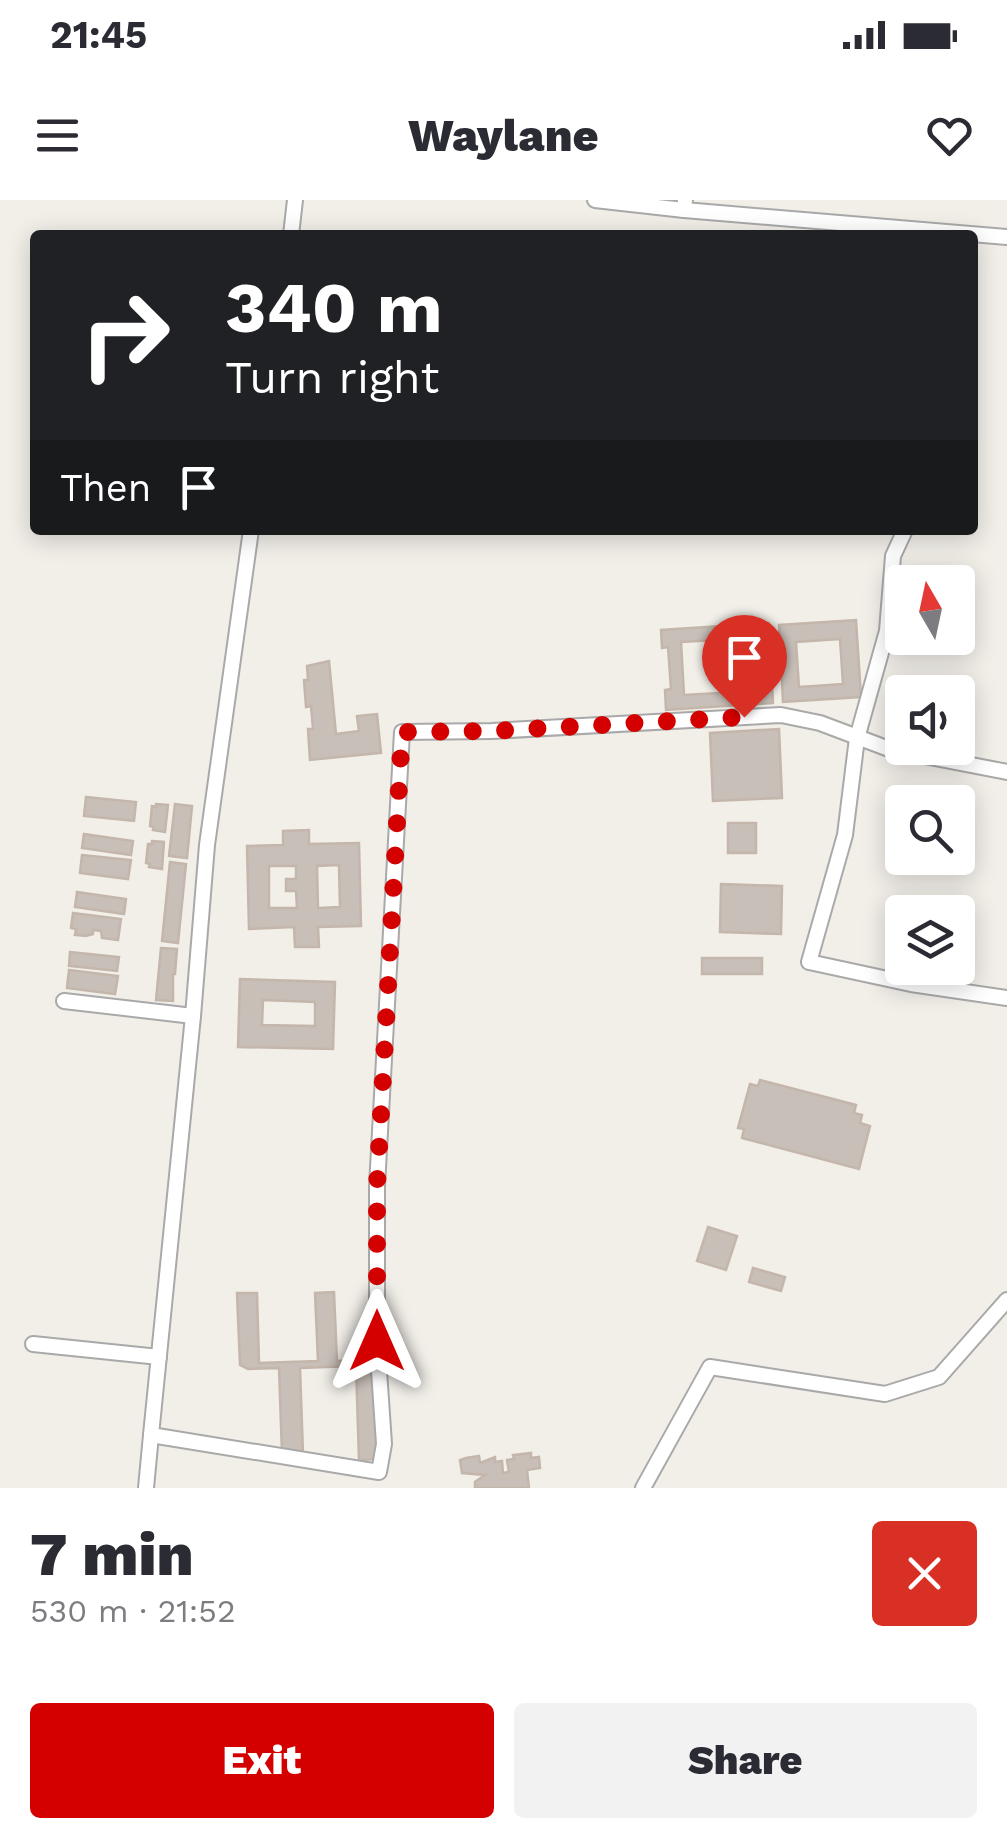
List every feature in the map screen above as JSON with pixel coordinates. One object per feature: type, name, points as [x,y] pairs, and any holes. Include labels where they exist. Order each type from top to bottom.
[{"type":"street","points":[[291,230],[295,200]]},
{"type":"street","points":[[596,200],[937,230]]},
{"type":"street","points":[[978,234],[1007,237]]},
{"type":"street","points":[[146,1488],[207,845],[250,535]]},
{"type":"street","points":[[903,535],[894,556],[887,632],[856,738],[844,835],[809,962],[910,984],[1007,998]]},
{"type":"street","points":[[151,1435],[379,1472],[384,1444],[377,1341],[377,1186],[402,732],[492,731],[780,715],[820,723],[890,750],[1007,772]]},
{"type":"street","points":[[64,1002],[193,1016]]},
{"type":"street","points":[[643,1488],[710,1367],[885,1394],[939,1378],[1007,1300]]},
{"type":"street","points":[[32,1344],[159,1357]]},
{"type":"building","points":[[856,620],[861,697],[783,702],[779,625]],"holes":[[[840,639],[843,684],[799,687],[796,642]]]},
{"type":"building","points":[[768,623],[769,642],[764,643],[766,683],[772,683],[773,703],[666,710],[665,690],[671,689],[668,647],[662,648],[661,630]],"holes":[[[750,638],[753,691],[684,695],[681,642]]]},
{"type":"building","points":[[329,661],[336,734],[359,731],[357,716],[377,714],[381,753],[310,760],[308,729],[313,729],[304,680],[308,680],[307,666]]},
{"type":"building","points":[[779,729],[782,798],[713,801],[710,733]]},
{"type":"building","points":[[86,797],[136,802],[134,821],[84,816]]},
{"type":"building","points":[[175,804],[192,806],[187,858],[169,856]]},
{"type":"building","points":[[168,805],[165,832],[150,826],[152,806]]},
{"type":"building","points":[[728,823],[756,823],[756,853],[728,853]]},
{"type":"building","points":[[309,830],[309,844],[359,843],[361,926],[318,927],[319,947],[295,947],[294,927],[249,929],[247,846],[283,845],[283,831]],"holes":[[[339,865],[340,907],[318,908],[317,866]],[[269,866],[296,866],[296,879],[286,879],[286,891],[296,891],[297,908],[269,908]]]},
{"type":"building","points":[[84,834],[133,841],[131,855],[82,848]]},
{"type":"building","points":[[164,842],[162,869],[146,863],[148,844]]},
{"type":"building","points":[[82,855],[131,860],[128,879],[80,873]]},
{"type":"building","points":[[170,862],[186,864],[178,943],[162,941]]},
{"type":"building","points":[[721,884],[782,886],[781,934],[720,932]]},
{"type":"building","points":[[77,892],[126,899],[124,914],[75,907]]},
{"type":"building","points":[[73,913],[121,919],[118,940],[102,938],[101,931],[93,930],[93,934],[86,936],[75,935],[76,929],[71,928]]},
{"type":"building","points":[[161,948],[177,949],[173,1001],[156,1000]]},
{"type":"building","points":[[70,952],[119,957],[117,971],[69,966]]},
{"type":"building","points":[[702,958],[762,958],[762,974],[702,974]]},
{"type":"building","points":[[69,970],[118,976],[115,994],[67,988]]},
{"type":"building","points":[[240,979],[335,982],[333,1049],[238,1047]],"holes":[[[263,1000],[315,1002],[315,1026],[262,1025]]]},
{"type":"building","points":[[760,1080],[856,1105],[854,1113],[862,1115],[860,1123],[870,1126],[859,1169],[742,1138],[744,1129],[738,1128],[750,1084],[758,1086]]},
{"type":"building","points":[[708,1227],[737,1236],[726,1270],[697,1261]]},
{"type":"building","points":[[753,1268],[785,1277],[781,1291],[749,1282]]},
{"type":"building","points":[[334,1292],[337,1361],[375,1359],[378,1459],[359,1460],[356,1366],[300,1368],[303,1454],[282,1454],[279,1368],[248,1369],[240,1365],[237,1293],[257,1293],[259,1363],[318,1361],[315,1293]]},
{"type":"building","points":[[531,1453],[531,1458],[539,1457],[540,1468],[527,1470],[529,1488],[475,1488],[475,1482],[485,1475],[462,1473],[460,1460],[466,1458],[479,1456],[480,1463],[495,1457],[495,1462],[502,1461],[503,1473],[509,1472],[507,1460],[514,1459],[513,1455]]},
{"type":"route","points":[[377,1341],[377,1186],[402,732],[744,717]]}]
